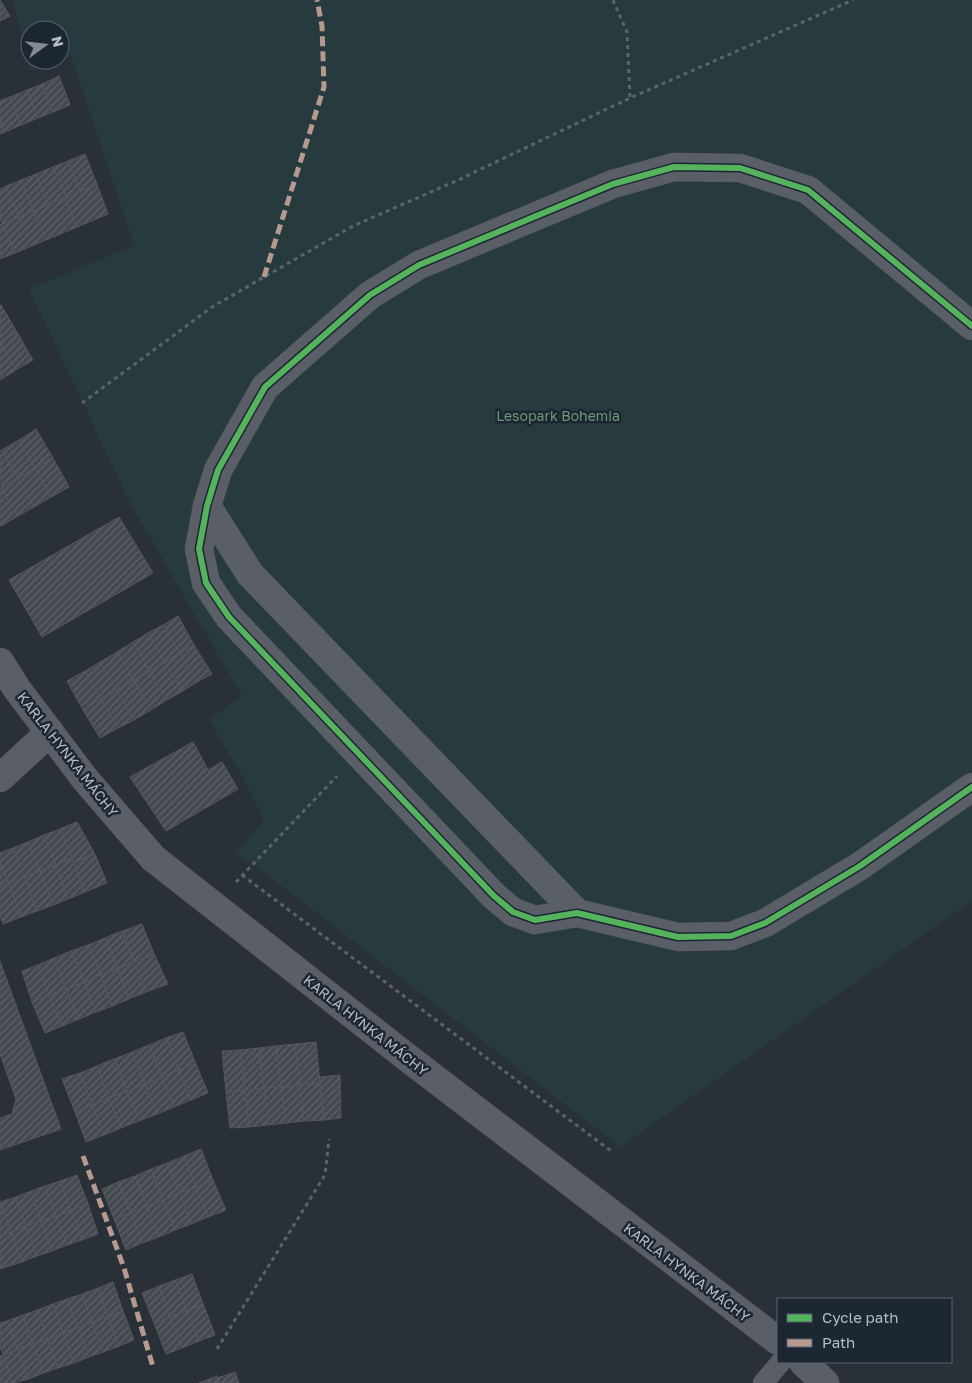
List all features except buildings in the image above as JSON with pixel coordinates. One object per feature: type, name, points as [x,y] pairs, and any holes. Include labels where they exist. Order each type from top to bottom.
[{"type":"street","points":[[972,326],[808,190],[740,168],[674,167],[613,184],[419,265],[370,295],[265,387],[218,470],[207,506],[199,549],[206,583],[229,617],[494,896],[513,912],[535,920],[577,913],[678,937],[731,936],[765,923],[860,866],[972,787]]},
{"type":"street","points":[[207,506],[250,574],[577,913]]},
{"type":"street","name":"KARLA HYNKA MÁCHY","points":[[0,662],[17,689],[85,779],[153,858],[413,1062],[777,1340]]},
{"type":"street","points":[[0,778],[50,732]]},
{"type":"street","points":[[804,1363],[825,1383]]},
{"type":"lane","points":[[763,1383],[780,1363]]},
{"type":"path","points":[[614,0],[627,32],[630,98]]},
{"type":"path","points":[[82,403],[212,307],[353,226],[456,181],[630,98],[853,0]]},
{"type":"path","points":[[213,906],[343,769]]},
{"type":"path","points":[[242,875],[611,1151]]},
{"type":"path","points":[[217,1349],[321,1181],[324,1175],[329,1139]]},
{"type":"green space","name":"Lesopark Bohemia","points":[[13,0],[972,0],[972,901],[620,1147],[253,864],[235,854],[264,821],[240,773],[209,719],[242,696],[131,505],[29,289],[134,245],[70,56],[70,20],[20,20],[20,31]]},
{"type":"marked path","points":[[264,277],[324,87],[322,26],[317,0]]},
{"type":"marked path","points":[[83,1156],[124,1268],[153,1367]]},
{"type":"cycle path","points":[[972,326],[808,190],[740,168],[674,167],[613,184],[419,265],[370,295],[265,387],[218,470],[207,506],[199,549],[206,583],[229,617],[494,896],[513,912],[535,920],[577,913],[678,937],[731,936],[765,923],[860,866],[972,787]]}]
